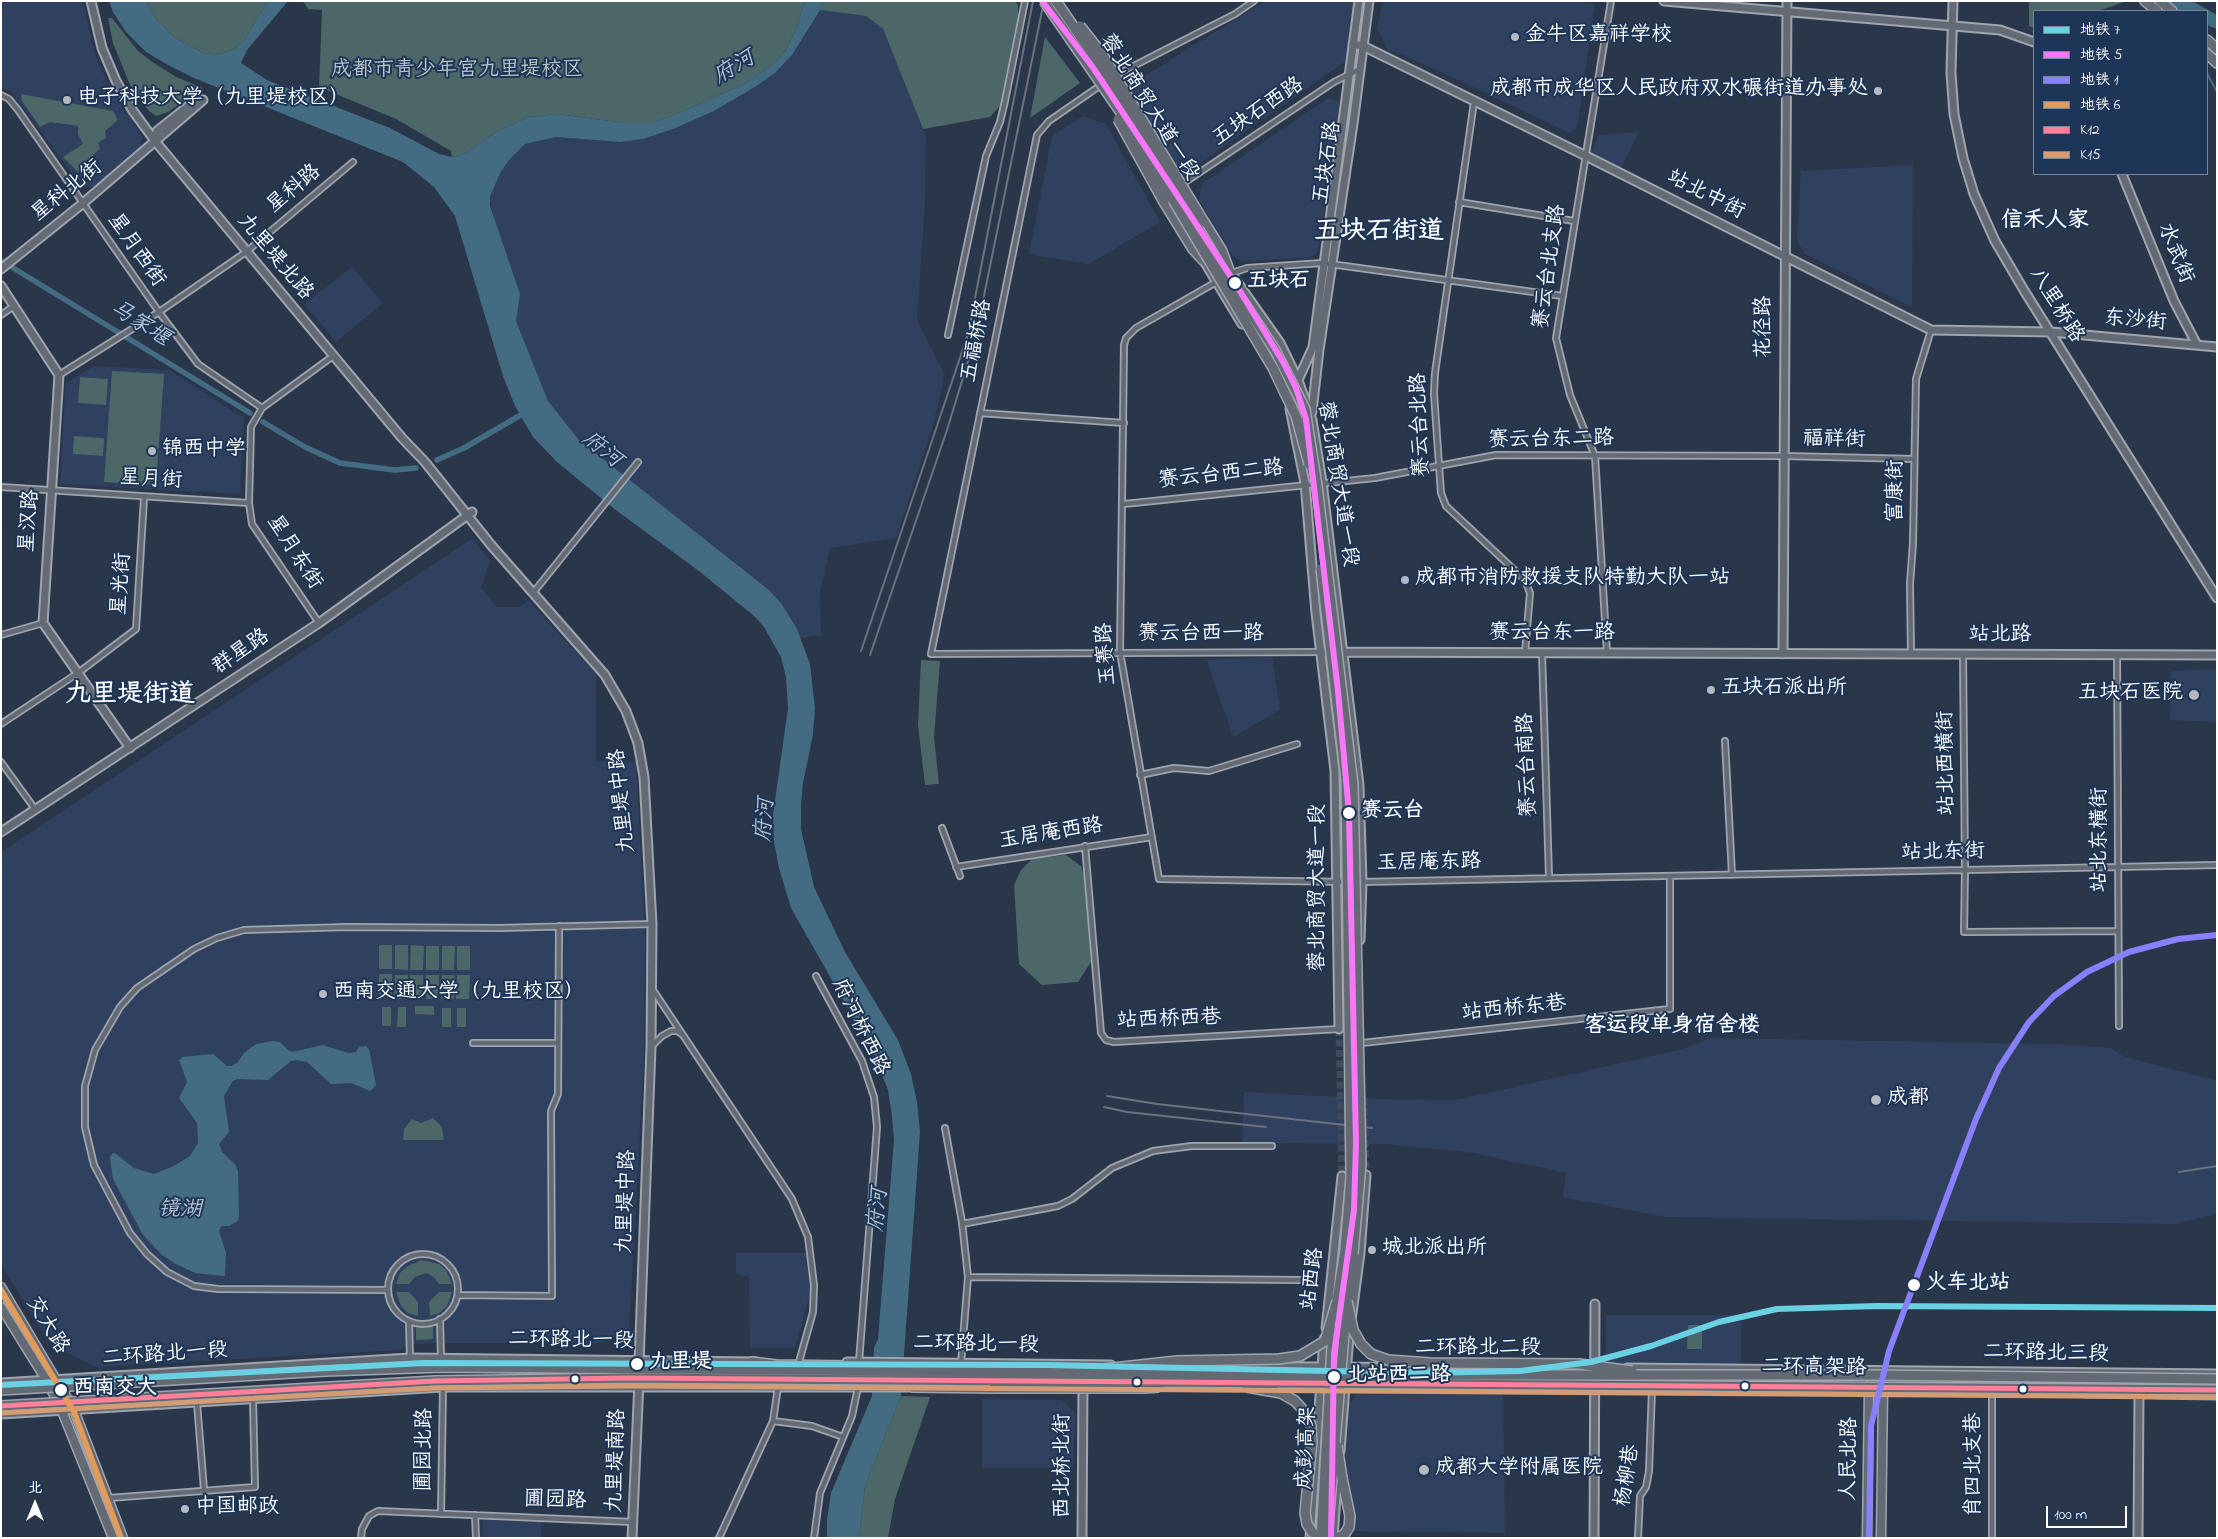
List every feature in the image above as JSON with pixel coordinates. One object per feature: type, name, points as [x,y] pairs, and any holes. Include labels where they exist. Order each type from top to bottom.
[{"type":"highway","points":[[1057,1],[1136,123],[1225,274],[1275,350],[1305,409],[1314,484]]},
{"type":"highway","points":[[2145,1],[2156,10]]},
{"type":"highway","points":[[2160,1],[2171,10]]},
{"type":"highway","points":[[1042,4],[1055,16],[1122,114],[1277,375],[1296,416],[1314,484]]},
{"type":"highway","points":[[1055,16],[1117,117],[1192,249],[1203,260]]},
{"type":"highway","points":[[1067,16],[1079,24],[1102,54],[1222,251],[1230,274]]},
{"type":"highway","name":"蓉北商贸大道一段","points":[[1314,484],[1340,655],[1353,785],[1358,882],[1361,1164],[1359,1212],[1347,1301]]},
{"type":"highway","name":"蓉北商贸大道一段","points":[[1314,484],[1346,780],[1351,1177],[1344,1250],[1336,1301]]},
{"type":"highway","points":[[752,1362],[776,1365],[1038,1369],[1074,1373],[1176,1361],[1279,1359],[1300,1356],[1325,1341],[1336,1301]]},
{"type":"highway","name":"成彭高架","points":[[1321,1538],[1336,1301]]},
{"type":"highway","points":[[1347,1301],[1353,1330],[1361,1344],[1372,1354],[1388,1360],[1430,1363],[1579,1364],[1666,1375]]},
{"type":"highway","name":"成彭高架","points":[[1327,1538],[1347,1301]]},
{"type":"highway","name":"二环高架路","points":[[1,1390],[326,1371],[442,1367],[1074,1373],[1871,1374],[2217,1379]]},
{"type":"highway","name":"二环高架路","points":[[1,1406],[434,1380],[640,1378],[2217,1390]]},
{"type":"highway","points":[[910,1387],[1144,1388],[1196,1382]]},
{"type":"highway","points":[[1208,1382],[1281,1393],[1295,1401],[1306,1413],[1311,1426],[1312,1442],[1305,1513],[1306,1524],[1312,1532],[1321,1538]]},
{"type":"highway","points":[[1335,1429],[1350,1516],[1349,1526],[1344,1535],[1335,1538]]},
{"type":"main road","name":"九里堤北路","points":[[91,1],[102,48],[116,81],[133,111],[155,141],[333,356],[470,514]]},
{"type":"main road","name":"蓉北商贸大道一段","points":[[1057,1],[1115,76],[1177,187],[1230,274],[1280,343],[1298,380],[1312,420],[1320,652],[1335,771],[1339,1029]]},
{"type":"main road","name":"五块石路","points":[[1290,412],[1298,380],[1312,347],[1359,1]]},
{"type":"main road","name":"五块石路","points":[[1312,420],[1315,383],[1369,1]]},
{"type":"main road","points":[[1664,1],[2000,30],[2033,42]]},
{"type":"main road","name":"花径路","points":[[1782,654],[1786,11],[1788,1]]},
{"type":"main road","name":"八里桥路","points":[[1953,1],[1954,114],[1963,158],[1974,194],[1995,241],[2217,598]]},
{"type":"main road","name":"站北中街","points":[[1353,44],[1363,46],[1584,155],[1931,330],[2051,332]]},
{"type":"main road","name":"蓉北商贸大道一段","points":[[1102,85],[1216,282],[1287,398],[1314,484]]},
{"type":"main road","points":[[203,100],[189,112],[155,141],[157,132],[191,104],[203,100]]},
{"type":"main road","name":"星科北街","points":[[1,269],[82,204],[155,141]]},
{"type":"main road","name":"水武街","points":[[2122,175],[2174,301],[2197,345]]},
{"type":"main road","points":[[1,286],[59,375]]},
{"type":"main road","name":"东沙街","points":[[2051,332],[2217,347]]},
{"type":"main road","name":"星汉路","points":[[43,623],[59,375]]},
{"type":"main road","name":"九里堤中路","points":[[470,514],[533,593],[605,675],[618,694],[632,727],[641,757],[644,777],[652,924],[653,990],[638,1360],[639,1386]]},
{"type":"main road","name":"群星路","points":[[1,832],[319,623],[470,514]]},
{"type":"main road","points":[[43,623],[130,748]]},
{"type":"main road","name":"赛云台东一路","points":[[1320,652],[1340,655],[1525,653],[1782,654]]},
{"type":"main road","name":"站北路","points":[[1782,654],[2217,655]]},
{"type":"main road","name":"蓉北商贸大道一段","points":[[1358,882],[1362,1043]]},
{"type":"main road","name":"站西路","points":[[1344,1386],[1360,1253],[1366,1175]]},
{"type":"main road","name":"站西路","points":[[1321,1386],[1342,1176]]},
{"type":"main road","name":"交大路","points":[[1,1287],[58,1380],[74,1410],[123,1538]]},
{"type":"main road","points":[[1594,1538],[1596,1304]]},
{"type":"main road","name":"交大路","points":[[1,1307],[47,1381],[62,1411],[113,1538]]},
{"type":"main road","name":"二环路北一段","points":[[1,1383],[410,1358],[1322,1368]]},
{"type":"main road","name":"西北桥北街","points":[[1082,1538],[1083,1365]]},
{"type":"main road","name":"二环路北二段","points":[[1322,1368],[1874,1371]]},
{"type":"main road","name":"二环路北三段","points":[[1874,1371],[2217,1374]]},
{"type":"main road","name":"人民北路","points":[[1867,1538],[1869,1390],[1874,1371]]},
{"type":"main road","name":"人民北路","points":[[1874,1371],[1882,1390],[1881,1538]]},
{"type":"main road","name":"二环路北一段","points":[[1,1414],[443,1387],[910,1387],[957,1384],[1321,1386]]},
{"type":"main road","name":"九里堤南路","points":[[632,1538],[639,1386]]},
{"type":"main road","points":[[1310,1538],[1321,1386]]},
{"type":"main road","name":"二环路北二段","points":[[1321,1386],[1869,1390]]},
{"type":"main road","points":[[1335,1538],[1344,1386]]},
{"type":"main road","name":"二环路北三段","points":[[1869,1390],[2217,1395]]},
{"type":"main road","points":[[2138,1538],[2139,1394]]},
{"type":"street","points":[[948,335],[986,156],[1000,122],[1025,1]]},
{"type":"street","name":"五福桥路","points":[[931,654],[1036,135],[1049,121],[1115,76],[1235,14],[1254,1]]},
{"type":"street","name":"赛云台北支路","points":[[1607,653],[1595,456],[1570,396],[1556,338],[1610,1]]},
{"type":"street","name":"蓉北商贸大道一段","points":[[1042,4],[1102,85]]},
{"type":"street","name":"五块石西路","points":[[1177,187],[1349,74],[1360,69]]},
{"type":"street","name":"星月西街","points":[[1,95],[9,99],[18,110],[82,204],[198,364],[262,408]]},
{"type":"street","name":"赛云台北路","points":[[1474,102],[1448,280],[1434,394],[1441,493],[1446,506],[1525,580],[1528,585],[1530,593],[1525,653]]},
{"type":"street","name":"星科路","points":[[59,375],[159,312],[246,252],[353,162]]},
{"type":"street","points":[[1460,202],[1574,221]]},
{"type":"street","name":"玉赛路","points":[[1159,879],[1120,652],[1124,504],[1124,345],[1126,338],[1136,328],[1230,274],[1247,268],[1323,263],[1562,296]]},
{"type":"street","points":[[1,315],[14,306]]},
{"type":"street","name":"富康街","points":[[1911,654],[1910,584],[1914,543],[1916,378],[1931,330]]},
{"type":"street","name":"星月东街","points":[[319,623],[252,524],[249,503],[251,427],[262,408],[333,356]]},
{"type":"street","points":[[980,413],[1124,423]]},
{"type":"street","name":"赛云台东二路","points":[[1314,484],[1375,478],[1440,464],[1496,455],[1784,456]]},
{"type":"street","name":"福祥街","points":[[1784,456],[1914,459]]},
{"type":"street","points":[[533,593],[637,463]]},
{"type":"street","name":"赛云台西二路","points":[[1124,504],[1314,484]]},
{"type":"street","name":"星月街","points":[[1,487],[144,498],[249,503]]},
{"type":"street","name":"星光街","points":[[1,724],[78,673],[136,629],[144,498]]},
{"type":"street","points":[[1,635],[43,623]]},
{"type":"street","name":"赛云台西一路","points":[[931,654],[1320,652]]},
{"type":"street","name":"赛云台南路","points":[[1542,653],[1549,877]]},
{"type":"street","name":"站北西横街","points":[[1962,654],[1964,932],[2118,930]]},
{"type":"street","name":"站北东横街","points":[[2117,655],[2119,1026]]},
{"type":"street","points":[[1725,741],[1732,875]]},
{"type":"street","points":[[1140,775],[1174,768],[1209,771],[1296,744]]},
{"type":"street","points":[[1,762],[35,808]]},
{"type":"street","points":[[942,828],[960,876]]},
{"type":"street","name":"玉居庵西路","points":[[956,867],[1152,837]]},
{"type":"street","name":"站西桥西巷","points":[[1085,846],[1101,1033],[1106,1040],[1114,1042],[1339,1029]]},
{"type":"street","name":"站北东街","points":[[1670,876],[2217,865]]},
{"type":"street","name":"玉居庵东路","points":[[1159,879],[1358,882],[1670,876]]},
{"type":"street","name":"站西桥东巷","points":[[1362,1043],[1670,1009],[1670,876]]},
{"type":"street","points":[[388,1290],[218,1289],[194,1286],[166,1272],[147,1254],[130,1232],[94,1165],[85,1128],[84,1096],[95,1050],[120,1007],[137,988],[194,949],[217,938],[244,930],[652,924]]},
{"type":"street","points":[[458,1295],[552,1296],[551,1111],[558,1094],[559,926]]},
{"type":"street","name":"府河桥西路","points":[[816,976],[862,1061],[874,1097],[877,1127],[862,1363]]},
{"type":"street","points":[[653,990],[792,1198],[808,1237],[814,1285],[813,1312],[799,1362]]},
{"type":"street","points":[[651,1047],[670,1031],[677,1031],[686,1037]]},
{"type":"street","points":[[473,1043],[558,1043]]},
{"type":"street","points":[[945,1128],[962,1224],[968,1277],[961,1364]]},
{"type":"street","points":[[962,1224],[1058,1206],[1072,1199],[1112,1168],[1127,1160],[1153,1151],[1192,1146],[1272,1146]]},
{"type":"street","points":[[426,1254],[442,1258],[450,1266],[456,1275],[458,1295],[454,1307],[440,1319],[425,1324],[409,1320],[394,1308],[388,1290],[392,1273],[399,1263],[409,1256],[426,1254]]},
{"type":"street","points":[[968,1277],[1300,1280]]},
{"type":"street","points":[[440,1319],[441,1358]]},
{"type":"street","points":[[409,1320],[410,1358]]},
{"type":"street","points":[[814,1538],[820,1494],[852,1416],[860,1386]]},
{"type":"street","name":"圃园北路","points":[[440,1514],[443,1387]]},
{"type":"street","points":[[719,1538],[773,1421],[778,1387]]},
{"type":"street","name":"杨柳巷","points":[[1638,1538],[1640,1496],[1646,1487],[1649,1471],[1652,1389]]},
{"type":"street","name":"肖四北支巷","points":[[1992,1392],[1992,1538]]},
{"type":"street","points":[[109,1498],[255,1487],[253,1399]]},
{"type":"street","points":[[197,1403],[204,1490]]},
{"type":"street","points":[[773,1421],[812,1426],[842,1437]]},
{"type":"street","name":"圃园路","points":[[361,1538],[362,1528],[369,1516],[378,1511],[633,1522]]},
{"type":"street","points":[[476,1515],[476,1538]]},
{"type":"shaded area","name":"电子科技大学（九里堤校区）","points":[[1,1],[83,1],[95,56],[110,87],[142,136],[141,146],[95,187],[82,187],[10,90],[1,89]]},
{"type":"shaded area","points":[[1265,1],[1354,1],[1346,61],[1176,180],[1125,88]]},
{"type":"shaded area","name":"金牛区嘉祥学校","points":[[1383,1],[1572,1],[1595,4],[1577,128],[1570,133],[1435,69],[1387,49],[1377,28]]},
{"type":"shaded area","points":[[820,10],[866,16],[883,29],[926,136],[925,203],[917,320],[945,375],[932,429],[896,538],[830,548],[820,592],[821,635],[801,638],[781,603],[769,590],[579,440],[548,401],[515,321],[520,294],[493,217],[490,197],[500,173],[509,160],[525,144],[556,137],[621,142],[643,139],[673,129],[712,112],[755,87],[776,72],[792,55]]},
{"type":"shaded area","points":[[1328,98],[1340,101],[1318,251],[1312,257],[1242,262],[1233,256],[1199,200],[1202,184]]},
{"type":"shaded area","points":[[1083,116],[1106,124],[1160,222],[1089,264],[1029,254],[1052,136]]},
{"type":"shaded area","points":[[1639,132],[1620,170],[1591,156],[1598,135]]},
{"type":"shaded area","points":[[1913,165],[1912,307],[1805,254],[1797,240],[1801,171]]},
{"type":"shaded area","points":[[352,267],[383,303],[336,342],[304,304]]},
{"type":"shaded area","name":"锦西中学","points":[[94,366],[169,370],[244,418],[240,494],[60,484],[66,383]]},
{"type":"shaded area","name":"西南交通大学（九里校区）","points":[[472,539],[490,560],[481,588],[497,607],[520,607],[528,600],[596,674],[596,761],[636,762],[645,936],[644,1053],[629,1331],[599,1343],[410,1344],[400,1350],[96,1367],[50,1344],[1,1264],[1,852]]},
{"type":"shaded area","points":[[1272,657],[1280,710],[1233,737],[1207,660]]},
{"type":"shaded area","name":"五块石医院","points":[[2217,669],[2217,722],[2170,720],[2171,671]]},
{"type":"shaded area","points":[[1711,1038],[2051,1044],[2111,1048],[2125,1057],[2217,1081],[2217,1214],[2174,1224],[1665,1217],[1563,1197],[1566,1173],[1474,1153],[1386,1144],[1242,1143],[1244,1092],[1380,1099],[1457,1100],[1683,1049]]},
{"type":"shaded area","points":[[736,1253],[806,1253],[811,1290],[795,1348],[750,1348],[749,1277],[736,1274]]},
{"type":"shaded area","points":[[1606,1315],[1741,1315],[1741,1367],[1606,1366]]},
{"type":"shaded area","name":"成都大学附属医院","points":[[1357,1394],[1503,1395],[1505,1533],[1343,1531],[1345,1409]]},
{"type":"shaded area","points":[[982,1399],[1061,1400],[1076,1413],[1073,1468],[982,1468]]},
{"type":"shaded area","points":[[483,1520],[541,1522],[541,1538],[482,1538]]},
{"type":"green space","points":[[145,1],[268,1],[244,40],[233,50],[217,55],[204,53],[175,38],[157,20]]},
{"type":"green space","name":"成都市青少年宫九里堤校区","points":[[303,1],[805,1],[797,27],[786,50],[770,67],[744,84],[679,113],[651,123],[625,123],[557,114],[528,117],[496,132],[465,154],[452,157],[451,151],[396,119],[319,87],[322,10],[308,9]]},
{"type":"green space","points":[[822,1],[1015,1],[1018,5],[1018,21],[1003,103],[990,117],[923,129],[883,29],[866,16],[820,10]]},
{"type":"green space","points":[[2029,1],[2127,1],[2101,10],[2033,10],[2033,28],[2029,26]]},
{"type":"green space","points":[[108,18],[112,18],[138,51],[151,61],[176,77],[203,88],[168,112],[156,116],[149,111],[130,85],[113,43]]},
{"type":"green space","points":[[1045,37],[1080,83],[1030,118]]},
{"type":"green space","points":[[21,94],[113,111],[118,120],[105,131],[106,138],[98,143],[100,149],[92,156],[90,174],[84,178],[63,157],[83,144],[78,134],[78,126],[50,122],[40,127],[22,101]]},
{"type":"green space","points":[[112,371],[164,374],[156,485],[104,482]]},
{"type":"green space","points":[[80,377],[108,379],[106,405],[78,403]]},
{"type":"green space","points":[[74,436],[104,438],[103,456],[73,454]]},
{"type":"green space","points":[[921,660],[940,661],[934,737],[939,784],[925,785],[918,725]]},
{"type":"green space","points":[[1066,855],[1081,866],[1085,879],[1091,962],[1078,982],[1042,985],[1019,964],[1014,885],[1021,870],[1032,859]]},
{"type":"green space","points":[[379,945],[392,945],[392,969],[379,969]]},
{"type":"green space","points":[[395,945],[408,945],[408,970],[395,969]]},
{"type":"green space","points":[[411,945],[424,946],[423,970],[410,970]]},
{"type":"green space","points":[[426,946],[439,946],[439,970],[426,970]]},
{"type":"green space","points":[[442,946],[455,946],[454,970],[442,970]]},
{"type":"green space","points":[[457,946],[470,946],[470,970],[457,970]]},
{"type":"green space","points":[[379,974],[392,974],[392,998],[379,998]]},
{"type":"green space","points":[[395,975],[408,975],[407,999],[394,999]]},
{"type":"green space","points":[[410,975],[423,975],[423,999],[410,999]]},
{"type":"green space","points":[[426,975],[439,975],[439,999],[426,999]]},
{"type":"green space","points":[[442,975],[455,975],[454,999],[441,999]]},
{"type":"green space","points":[[457,975],[470,975],[469,999],[456,999]]},
{"type":"green space","points":[[415,1006],[434,1006],[434,1015],[415,1014]]},
{"type":"green space","points":[[382,1007],[391,1007],[391,1026],[382,1026]]},
{"type":"green space","points":[[398,1007],[406,1007],[406,1027],[397,1027]]},
{"type":"green space","points":[[442,1008],[451,1008],[451,1027],[442,1027]]},
{"type":"green space","points":[[457,1008],[466,1008],[466,1027],[457,1027]]},
{"type":"green space","points":[[433,1118],[442,1127],[444,1140],[403,1140],[404,1129],[412,1119],[421,1123]]},
{"type":"green space","points":[[422,1260],[439,1264],[446,1270],[452,1284],[439,1284],[434,1277],[426,1273],[415,1277],[409,1284],[396,1284],[400,1273],[406,1267]]},
{"type":"green space","points":[[396,1292],[409,1292],[418,1302],[418,1316],[408,1313],[401,1306]]},
{"type":"green space","points":[[439,1292],[452,1292],[447,1306],[439,1313],[430,1316],[429,1302]]},
{"type":"green space","points":[[1688,1325],[1702,1325],[1702,1349],[1687,1349]]},
{"type":"green space","points":[[416,1327],[433,1327],[433,1339],[416,1340]]},
{"type":"green space","points":[[901,1396],[930,1397],[895,1499],[888,1538],[859,1538],[865,1486]]},
{"type":"water","points":[[109,1],[145,1],[157,20],[175,38],[204,53],[217,55],[233,50],[244,40],[268,1],[288,1],[247,50],[241,63],[267,80],[390,128],[439,154],[452,157],[465,154],[496,132],[528,117],[557,114],[625,123],[651,123],[679,113],[744,84],[770,67],[786,50],[797,27],[805,1],[822,1],[820,10],[792,55],[776,72],[755,87],[712,112],[673,129],[643,139],[621,142],[556,137],[525,144],[509,160],[500,173],[490,197],[490,206],[520,294],[516,321],[548,401],[579,440],[769,590],[781,603],[797,629],[810,664],[815,708],[813,734],[803,783],[801,829],[814,887],[845,952],[898,1040],[911,1074],[917,1102],[920,1132],[901,1396],[865,1486],[859,1538],[827,1538],[827,1520],[831,1493],[872,1396],[874,1348],[878,1339],[894,1140],[892,1116],[888,1090],[874,1054],[791,908],[779,868],[774,842],[773,815],[788,708],[786,677],[781,657],[764,627],[754,616],[699,571],[613,508],[557,462],[533,437],[515,406],[503,376],[455,216],[434,187],[403,162],[194,78],[168,65],[146,52],[126,32],[113,12]]},
{"type":"water","points":[[2158,1],[2192,1],[2217,15],[2217,29],[2208,25],[2208,10],[2177,10]]},
{"type":"water","name":"镜湖","points":[[273,1041],[280,1042],[292,1052],[323,1045],[348,1053],[356,1052],[359,1047],[366,1046],[369,1049],[376,1085],[370,1091],[351,1083],[331,1084],[307,1062],[296,1060],[291,1061],[268,1080],[237,1079],[233,1081],[224,1096],[229,1132],[219,1144],[222,1152],[235,1164],[238,1171],[239,1217],[238,1221],[229,1226],[221,1226],[219,1231],[226,1253],[225,1276],[195,1273],[162,1255],[143,1235],[113,1179],[110,1157],[113,1153],[116,1154],[134,1168],[154,1174],[174,1166],[190,1156],[198,1143],[197,1123],[179,1098],[187,1082],[179,1060],[182,1057],[213,1054],[227,1066],[231,1066],[237,1063],[244,1053],[256,1044]]},
{"type":"waterway","points":[[2208,75],[2217,92]]},
{"type":"waterway","name":"马家堰","points":[[10,266],[250,413]]},
{"type":"waterway","name":"马家堰","points":[[437,460],[464,448],[526,412]]},
{"type":"waterway","name":"马家堰","points":[[263,422],[305,447],[340,463],[395,470],[416,468]]},
{"type":"tunnel","points":[[1339,1029],[1342,1176]]},
{"type":"tunnel","points":[[1364,1098],[1366,1175]]},
{"type":"railway","points":[[861,651],[968,334],[1033,1]]},
{"type":"railway","points":[[870,655],[947,430],[976,335],[1044,1]]},
{"type":"railway","points":[[1107,1096],[1157,1104],[1372,1128]]},
{"type":"railway","points":[[1104,1107],[1127,1112],[1266,1127]]},
{"type":"railway","points":[[2179,1172],[2217,1166]]},
{"type":"metro line","name":"5","points":[[1042,1],[1094,69],[1235,283],[1283,362],[1296,388],[1306,419],[1338,691],[1349,813],[1356,1143],[1354,1210],[1334,1354],[1331,1538]]},
{"type":"metro line","name":"1","points":[[1869,1538],[1871,1426],[1889,1351],[1976,1119],[1999,1068],[2029,1022],[2054,996],[2087,972],[2129,952],[2178,939],[2217,935]]},
{"type":"metro line","name":"6","points":[[1,1290],[74,1412],[121,1538]]},
{"type":"metro line","name":"7","points":[[1,1385],[424,1363],[1047,1365],[1422,1373],[1520,1371],[1591,1362],[1651,1346],[1719,1322],[1777,1309],[1877,1306],[2217,1308]]},
{"type":"transit line","name":"K12","points":[[1,1406],[435,1381],[630,1378],[2217,1390]]},
{"type":"transit line","name":"K15","points":[[1,1413],[435,1388],[630,1386],[2217,1397]]},
{"type":"place","name":"金牛区嘉祥学校","points":[[1515,37]]},
{"type":"place","name":"成都市成华区人民政府双水碾街道办事处","points":[[1878,91]]},
{"type":"place","name":"电子科技大学（九里堤校区）","points":[[67,100]]},
{"type":"place","name":"五块石","points":[[1235,283]]},
{"type":"place","name":"锦西中学","points":[[152,451]]},
{"type":"place","name":"成都市消防救援支队特勤大队一站","points":[[1405,580]]},
{"type":"place","name":"五块石派出所","points":[[1711,690]]},
{"type":"place","name":"五块石医院","points":[[2194,695]]},
{"type":"place","name":"赛云台","points":[[1349,813]]},
{"type":"place","name":"西南交通大学（九里校区）","points":[[323,994]]},
{"type":"place","name":"成都","points":[[1876,1100]]},
{"type":"place","name":"城北派出所","points":[[1372,1250]]},
{"type":"place","name":"火车北站","points":[[1914,1285]]},
{"type":"place","name":"九里堤","points":[[637,1364]]},
{"type":"place","name":"北站西二路","points":[[1334,1377]]},
{"type":"place","name":"西南交大","points":[[61,1390]]},
{"type":"place","name":"成都大学附属医院","points":[[1424,1470]]},
{"type":"place","name":"中国邮政","points":[[185,1509]]},
{"type":"district","name":"信禾人家","points":[[2045,222]]},
{"type":"district","name":"五块石街道","points":[[1379,234]]},
{"type":"district","name":"九里堤街道","points":[[130,697]]},
{"type":"district","name":"客运段单身宿舍楼","points":[[1672,1027]]},
{"type":"water label","name":"府河","points":[[735,69]]},
{"type":"water label","name":"府河","points":[[601,451]]},
{"type":"water label","name":"府河","points":[[767,820]]},
{"type":"water label","name":"府河","points":[[880,1210]]}]
